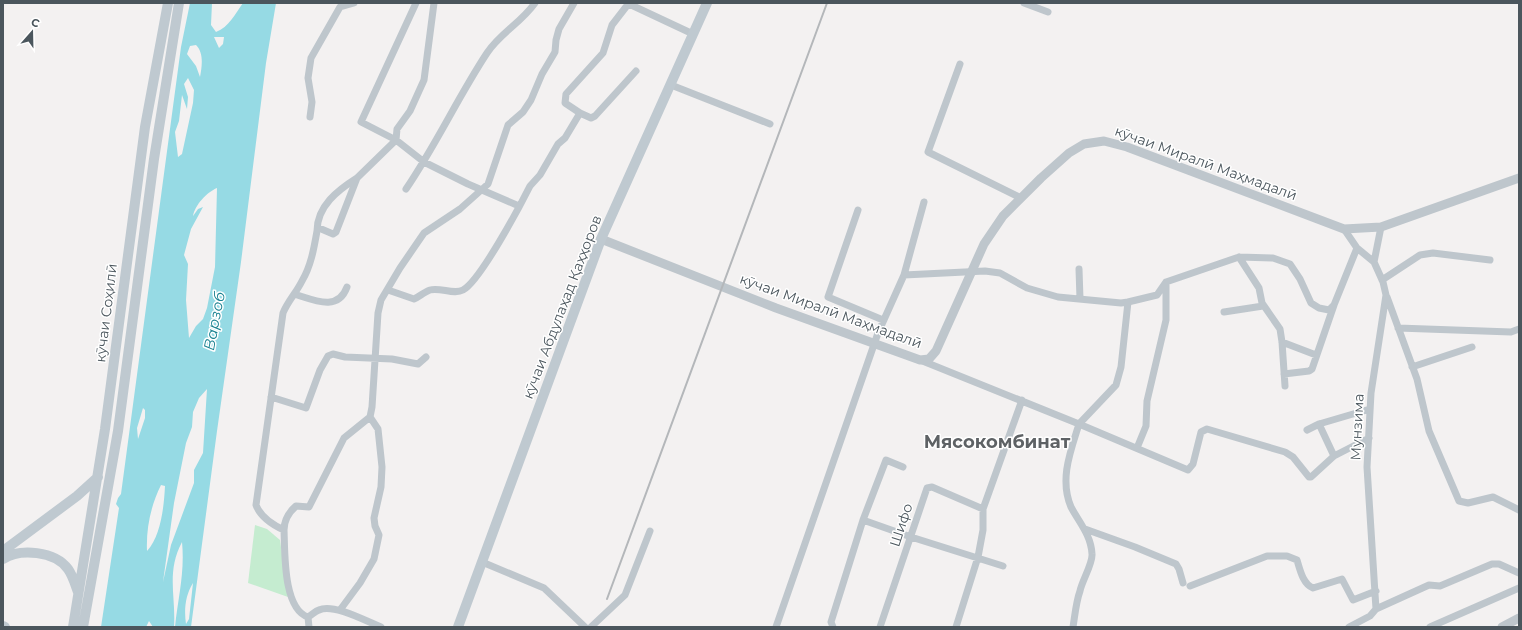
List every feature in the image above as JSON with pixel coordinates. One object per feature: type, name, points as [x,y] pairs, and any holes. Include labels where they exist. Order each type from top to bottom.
[{"type":"main road","name":"кӯчаи Соҳилӣ","points":[[73,627],[98,476],[144,127],[168,3]]},
{"type":"main road","points":[[83,627],[118,431],[155,152],[179,3]]},
{"type":"main road","name":"кӯчаи Абдулаҳад Қаҳҳоров","points":[[458,627],[601,239],[708,3]]},
{"type":"main road","points":[[127,254],[130,259],[134,260],[142,256]]},
{"type":"main road","points":[[123,286],[128,284],[138,288]]},
{"type":"main road","points":[[3,551],[77,496],[98,476]]},
{"type":"main road","points":[[3,559],[10,555],[31,552],[44,554],[61,562],[68,568],[78,592]]},
{"type":"street","points":[[310,117],[312,102],[308,78],[311,58],[337,5],[354,3]]},
{"type":"street","points":[[416,3],[361,122],[396,140],[424,162],[480,190],[519,206]]},
{"type":"street","points":[[284,530],[272,524],[263,516],[256,505],[281,320],[290,297],[294,294],[303,281],[312,257],[317,224],[328,202],[337,190],[357,178],[396,140],[397,129],[410,111],[424,80],[434,3]]},
{"type":"street","points":[[406,189],[424,162],[448,120],[452,109],[487,53],[496,41],[517,24],[535,3]]},
{"type":"street","points":[[308,617],[301,614],[290,595],[284,523],[290,511],[296,506],[308,507],[310,505],[344,438],[370,417],[379,307],[410,251],[424,234],[460,209],[489,182],[508,125],[523,112],[531,100],[542,74],[555,52],[556,40],[561,25],[574,3]]},
{"type":"street","points":[[636,71],[592,118],[580,114],[565,103],[566,94],[603,53],[612,25],[629,3],[693,34]]},
{"type":"street","points":[[1024,3],[1048,12]]},
{"type":"street","points":[[960,64],[928,152],[1021,198]]},
{"type":"street","points":[[670,85],[770,124]]},
{"type":"street","points":[[388,290],[414,299],[430,290],[463,291],[480,272],[530,186],[540,175],[558,144],[565,138],[580,114]]},
{"type":"street","name":"кӯчаи Миралӣ Маҳмадалӣ","points":[[601,239],[874,344],[920,360],[929,359],[936,351],[984,244],[1003,216],[1069,153],[1084,144],[1104,141],[1127,148],[1344,229],[1381,227],[1519,178]]},
{"type":"street","points":[[317,231],[319,228],[323,229],[329,234],[336,232],[357,178]]},
{"type":"street","points":[[776,627],[874,344],[883,320],[904,275],[924,202]]},
{"type":"street","points":[[858,210],[828,297],[829,299],[883,320]]},
{"type":"street","points":[[1374,262],[1381,227]]},
{"type":"street","name":"Мунзима","points":[[1344,229],[1357,248],[1374,262],[1382,280],[1386,295],[1370,409],[1367,467],[1369,520],[1376,591],[1376,609]]},
{"type":"street","points":[[1284,374],[1309,371],[1357,248]]},
{"type":"street","points":[[1382,280],[1420,255],[1433,253],[1490,260]]},
{"type":"street","points":[[904,275],[973,271],[1000,273],[1027,288],[1058,297],[1121,303],[1157,295],[1166,282],[1239,257],[1273,258],[1290,264],[1300,279],[1311,303],[1319,308],[1329,310],[1334,305]]},
{"type":"street","points":[[1239,257],[1259,288],[1263,306],[1278,324],[1282,342],[1285,386]]},
{"type":"street","points":[[1079,269],[1080,299]]},
{"type":"street","points":[[1137,448],[1146,426],[1145,414],[1147,401],[1166,320],[1166,282]]},
{"type":"street","points":[[294,294],[331,303],[337,302],[347,287]]},
{"type":"street","points":[[1386,295],[1412,367],[1429,431],[1459,501],[1468,503],[1493,497],[1519,510]]},
{"type":"street","points":[[1073,627],[1079,591],[1093,555],[1090,541],[1085,529],[1071,506],[1066,486],[1066,465],[1079,424],[1116,385],[1121,367],[1128,302]]},
{"type":"street","points":[[1224,312],[1263,306]]},
{"type":"street","points":[[1398,328],[1511,332],[1519,329]]},
{"type":"street","points":[[1282,342],[1316,355]]},
{"type":"street","points":[[1412,367],[1472,347]]},
{"type":"street","points":[[271,397],[306,408],[320,370],[328,356],[333,354],[345,357],[392,359],[418,364],[426,357]]},
{"type":"street","points":[[920,360],[1022,400],[1188,470],[1193,464],[1201,432],[1207,429],[1285,452],[1293,457],[1309,477],[1311,477],[1334,456],[1369,438]]},
{"type":"street","points":[[956,627],[978,557],[983,530],[983,509],[1022,400]]},
{"type":"street","points":[[1307,430],[1319,424],[1370,409]]},
{"type":"street","points":[[340,610],[360,584],[374,559],[379,535],[375,526],[374,518],[381,487],[382,467],[378,429],[370,417]]},
{"type":"street","points":[[1319,424],[1334,456]]},
{"type":"street","points":[[833,627],[831,622],[863,520],[886,460],[903,467]]},
{"type":"street","name":"Шифо","points":[[880,627],[927,488],[932,487],[983,509]]},
{"type":"street","points":[[863,520],[1003,566]]},
{"type":"street","points":[[1085,529],[1176,564],[1180,569],[1183,583]]},
{"type":"street","points":[[591,627],[625,595],[650,531]]},
{"type":"street","points":[[1190,586],[1267,556],[1287,556],[1297,560],[1302,576],[1309,586],[1313,588],[1342,579],[1353,600],[1376,591]]},
{"type":"street","points":[[482,562],[544,588],[585,627]]},
{"type":"street","points":[[1349,627],[1370,616],[1376,609],[1429,585],[1440,586],[1492,564],[1499,564],[1519,573]]},
{"type":"street","points":[[1430,627],[1519,588]]},
{"type":"street","points":[[308,617],[319,610],[328,608],[340,610],[381,627]]},
{"type":"street","points":[[308,617],[308,627]]},
{"type":"street","points":[[1502,627],[1519,618]]},
{"type":"green space","points":[[255,525],[267,529],[280,540],[288,597],[248,583]]},
{"type":"water","name":"Варзоб","points":[[190,3],[212,3],[211,25],[216,32],[228,24],[243,3],[276,3],[266,63],[241,262],[191,627],[175,627],[183,564],[182,542],[177,553],[173,574],[174,627],[153,627],[149,621],[146,627],[101,627],[119,508],[116,504],[121,494],[181,47]],"holes":[[[214,37],[224,37],[223,44],[219,48]],[[196,45],[199,48],[202,60],[200,77],[196,66],[187,54],[190,46]],[[188,78],[194,90],[193,103],[182,154],[178,157],[175,132],[179,121],[182,95],[187,109],[188,97],[184,84]],[[217,188],[215,267],[207,308],[203,319],[196,326],[189,338],[186,300],[188,264],[184,255],[191,229],[203,207],[198,209],[193,216],[194,212],[202,199]],[[207,389],[203,453],[194,470],[194,483],[171,545],[163,582],[174,503],[186,443],[192,427],[193,412],[199,398]],[[143,408],[145,410],[145,418],[138,439],[137,428]],[[161,485],[165,486],[163,511],[159,529],[152,545],[147,551],[148,525],[154,501]],[[193,583],[189,619],[186,624],[185,608],[188,593]]]},
{"type":"railway","points":[[607,599],[827,3]]},
{"type":"district","name":"Мясокомбинат","points":[[997,442]]}]
